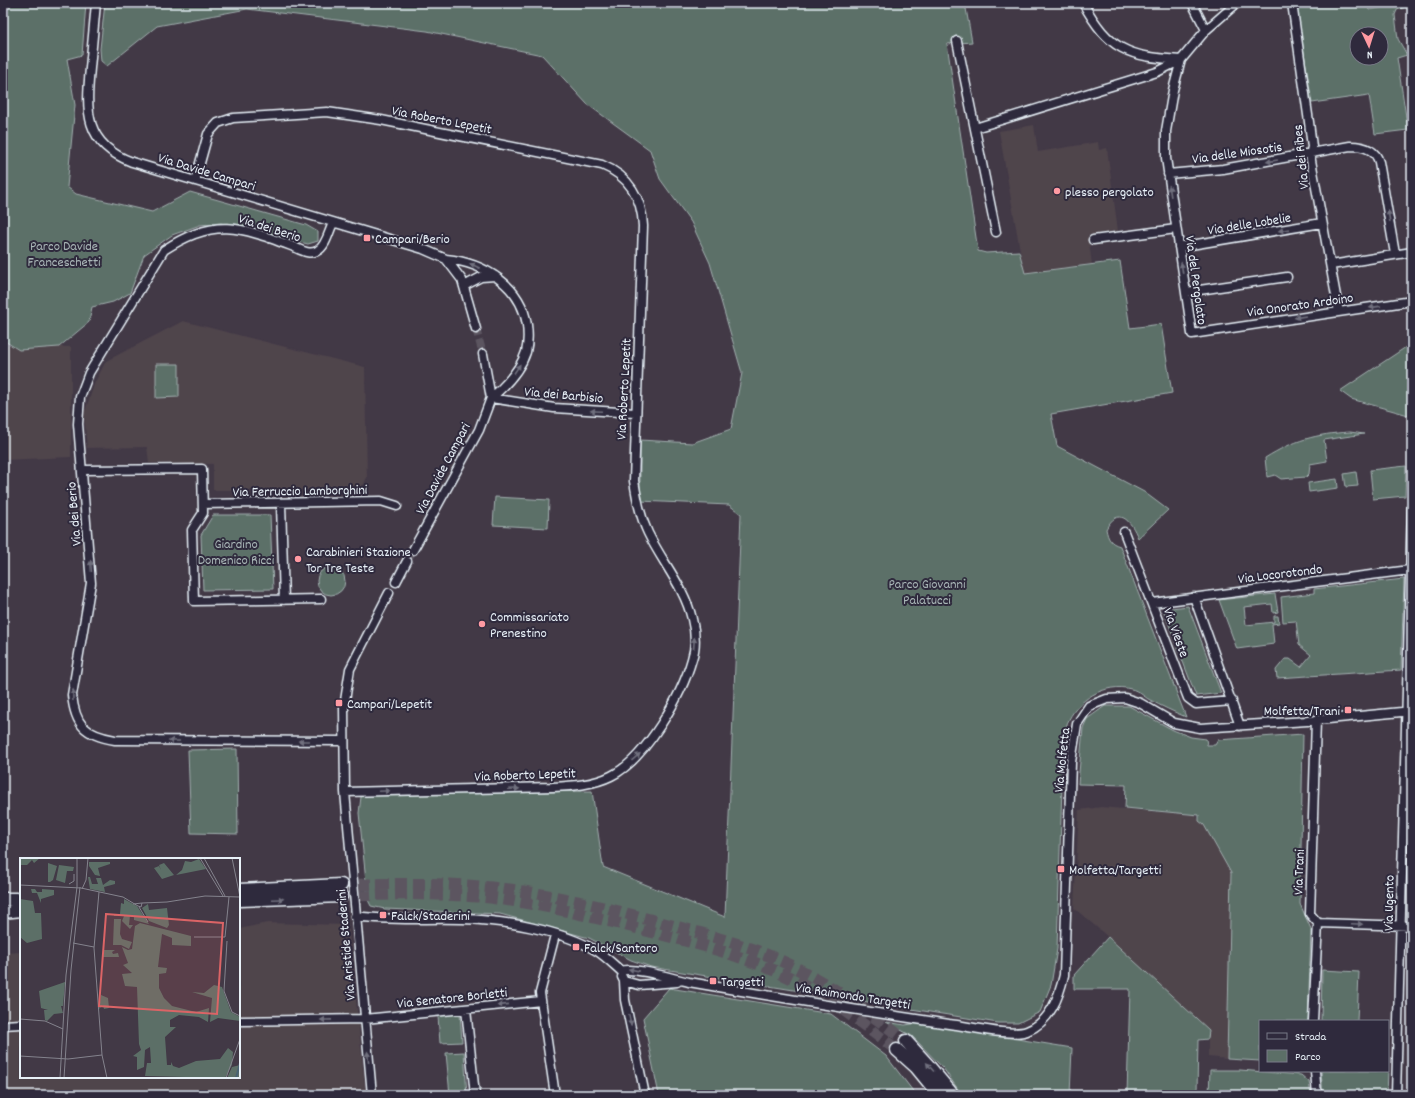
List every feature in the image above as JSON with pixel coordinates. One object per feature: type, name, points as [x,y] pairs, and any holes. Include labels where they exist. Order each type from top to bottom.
[{"type":"main road","points":[[240,890],[341,891],[240,900]]},
{"type":"main road","points":[[3,899],[20,899]]},
{"type":"main road","points":[[3,912],[20,910]]},
{"type":"main road","points":[[939,1095],[916,1067],[902,1045],[938,1075],[953,1095]]},
{"type":"street","name":"Via Davide Campari","points":[[96,3],[87,96],[89,115],[94,133],[107,148],[121,158],[195,182],[423,249],[446,259],[464,261],[495,276],[517,296],[524,311],[528,340],[522,363],[512,377],[491,398],[479,430],[413,550]]},
{"type":"street","points":[[1083,3],[1102,33],[1120,48],[1144,56],[1181,60]]},
{"type":"street","points":[[1192,3],[1206,30]]},
{"type":"street","name":"Via del Pergolato","points":[[1192,334],[1168,174],[1165,134],[1173,90],[1181,60],[1206,30],[1237,3]]},
{"type":"street","name":"Via dei Ribes","points":[[1292,3],[1312,147],[1310,155],[1338,307]]},
{"type":"street","points":[[957,41],[996,232]]},
{"type":"street","points":[[975,128],[1157,72],[1181,60]]},
{"type":"street","name":"Via Roberto Lepetit","points":[[195,182],[208,134],[218,123],[233,118],[309,111],[327,112],[382,120],[588,162],[611,169],[619,174],[632,188],[641,205],[643,215],[635,413],[634,481],[640,516],[685,597],[692,620],[694,634],[693,658],[664,720],[650,742],[637,757],[611,776],[581,785],[517,789],[345,792]]},
{"type":"street","name":"Via delle Miosotis","points":[[1168,174],[1216,169],[1310,155],[1353,146],[1367,148],[1375,153],[1380,165],[1395,254]]},
{"type":"street","name":"Via dei Berio","points":[[333,223],[322,248],[315,252],[306,252],[251,232],[230,227],[199,232],[181,239],[164,250],[83,385],[80,397],[78,424],[91,583],[72,695],[73,708],[77,719],[91,734],[103,738],[124,741],[343,741]]},
{"type":"street","name":"Via delle Lobelie","points":[[1179,247],[1322,224]]},
{"type":"street","name":"Via del Pergolato","points":[[1093,240],[1176,229]]},
{"type":"street","points":[[1331,265],[1412,252]]},
{"type":"street","name":"Via Davide Campari","points":[[446,259],[462,280],[476,329]]},
{"type":"street","points":[[464,286],[481,277],[495,276]]},
{"type":"street","points":[[1186,292],[1287,277]]},
{"type":"street","name":"Via Onorato Ardoino","points":[[1192,334],[1412,301]]},
{"type":"street","points":[[483,354],[491,398]]},
{"type":"street","name":"Via dei Barbisio","points":[[491,398],[554,408],[635,413]]},
{"type":"street","points":[[82,470],[202,469],[203,513],[192,530],[194,601],[321,599]]},
{"type":"street","name":"Via Ferruccio Lamborghini","points":[[203,504],[281,504],[381,501],[397,506]]},
{"type":"street","points":[[281,504],[284,600]]},
{"type":"street","name":"Via Ugento","points":[[1396,1095],[1410,712],[1410,570],[1412,506]]},
{"type":"street","name":"Via Vieste","points":[[1124,532],[1190,701],[1201,705],[1232,701]]},
{"type":"street","points":[[396,582],[407,561]]},
{"type":"street","name":"Via Locorotondo","points":[[1152,603],[1410,570]]},
{"type":"street","points":[[345,792],[343,741],[344,708],[350,669],[390,593]]},
{"type":"street","points":[[1194,598],[1240,726]]},
{"type":"street","name":"Via Molfetta","points":[[1016,1033],[1031,1029],[1046,1018],[1057,999],[1064,975],[1070,780],[1075,732],[1084,712],[1098,702],[1121,698],[1140,703],[1174,723],[1190,728],[1240,726],[1410,712]]},
{"type":"street","name":"Via Trani","points":[[1313,1020],[1318,923],[1310,914],[1316,720]]},
{"type":"street","name":"Via Aristide Staderini","points":[[345,792],[364,1019],[372,1095]]},
{"type":"street","points":[[355,916],[383,919],[462,919],[491,921],[517,925],[555,935],[596,950],[621,971],[624,981],[625,1000],[645,1095]]},
{"type":"street","points":[[1318,923],[1412,926]]},
{"type":"street","points":[[555,935],[540,993],[555,1095]]},
{"type":"street","name":"Via Raimondo Targetti","points":[[621,971],[631,969],[687,982],[1016,1033]]},
{"type":"street","points":[[648,974],[651,985]]},
{"type":"street","name":"Via Raimondo Targetti","points":[[624,981],[635,985],[687,982]]},
{"type":"street","name":"Via Senatore Borletti","points":[[240,1021],[364,1019],[466,1010],[541,1001]]},
{"type":"street","points":[[466,1010],[475,1095]]},
{"type":"street","points":[[3,1025],[20,1024]]},
{"type":"street","points":[[1314,1072],[1317,1095]]},
{"type":"shaded area","points":[[1034,125],[1038,152],[1098,142],[1099,150],[1107,148],[1118,231],[1088,235],[1092,264],[1024,273],[999,131]]},
{"type":"shaded area","points":[[183,321],[365,367],[367,477],[364,484],[358,489],[350,490],[213,490],[213,464],[149,463],[147,447],[87,448],[84,414],[95,382],[106,361]]},
{"type":"shaded area","points":[[3,345],[71,347],[71,457],[3,460]]},
{"type":"shaded area","points":[[1101,807],[1196,815],[1199,821],[1204,824],[1231,873],[1227,1059],[1208,1057],[1208,1030],[1108,937],[1074,908],[1079,810]]},
{"type":"shaded area","points":[[267,923],[348,925],[366,1095],[3,1095],[3,953],[20,952],[20,1078],[240,1078],[240,929]]},
{"type":"green space","name":"Parco Davide Franceschetti","points":[[3,3],[86,3],[82,55],[67,59],[75,105],[67,187],[76,194],[152,212],[190,192],[306,225],[318,232],[318,241],[308,244],[221,223],[200,225],[172,235],[144,255],[130,293],[113,302],[92,307],[89,322],[59,347],[19,350],[3,340]]},
{"type":"green space","name":"Parco Giovanni Palatucci","points":[[105,3],[965,3],[972,42],[947,44],[978,251],[986,253],[1019,251],[1025,273],[1120,261],[1130,328],[1161,324],[1172,393],[1051,414],[1057,446],[1144,492],[1168,510],[1138,538],[1132,526],[1124,518],[1115,518],[1106,529],[1110,540],[1120,546],[1186,717],[1148,699],[1136,691],[1121,688],[1111,688],[1093,695],[1077,707],[1071,715],[1065,730],[1063,752],[1057,949],[1051,985],[1040,1012],[1018,1023],[998,1023],[651,967],[631,960],[589,938],[500,914],[385,909],[371,906],[368,900],[359,813],[361,797],[364,795],[592,791],[603,867],[725,917],[741,514],[729,505],[640,501],[640,440],[692,443],[731,429],[742,373],[710,263],[691,222],[660,179],[650,150],[587,104],[542,55],[427,31],[247,9],[157,26],[107,66],[101,61],[100,49]]},
{"type":"green space","points":[[1296,3],[1367,3],[1369,10],[1394,5],[1394,3],[1412,3],[1412,5],[1397,10],[1395,15],[1398,39],[1407,55],[1397,58],[1408,130],[1375,134],[1369,95],[1312,103]]},
{"type":"green space","points":[[1412,343],[1412,416],[1351,399],[1340,391]]},
{"type":"green space","points":[[156,364],[179,364],[179,397],[156,398]]},
{"type":"green space","points":[[1350,432],[1364,434],[1324,440],[1327,461],[1310,464],[1309,474],[1306,477],[1281,479],[1275,475],[1267,477],[1265,458],[1276,452],[1296,442],[1316,436]]},
{"type":"green space","points":[[1406,466],[1405,496],[1373,499],[1370,470]]},
{"type":"green space","points":[[1356,472],[1358,486],[1346,487],[1344,474]]},
{"type":"green space","points":[[1337,479],[1338,488],[1309,492],[1308,483]]},
{"type":"green space","points":[[495,497],[549,500],[548,528],[493,525]]},
{"type":"green space","name":"Giardino Domenico Ricci","points":[[213,515],[270,515],[273,589],[203,590],[201,535]]},
{"type":"green space","points":[[331,567],[341,571],[345,581],[341,591],[331,595],[321,591],[317,581],[321,571]]},
{"type":"green space","points":[[1404,579],[1401,670],[1277,678],[1276,670],[1285,659],[1290,659],[1301,667],[1311,655],[1299,645],[1296,621],[1283,622],[1281,597],[1314,593],[1314,589]]},
{"type":"green space","points":[[1275,594],[1278,612],[1273,613],[1272,604],[1244,607],[1246,625],[1274,622],[1274,616],[1278,616],[1279,623],[1272,624],[1274,644],[1237,649],[1219,600]]},
{"type":"green space","points":[[1188,606],[1221,693],[1196,696],[1163,609]]},
{"type":"green space","points":[[1105,706],[1129,706],[1173,730],[1191,737],[1206,739],[1207,745],[1215,745],[1218,740],[1303,734],[1300,904],[1311,929],[1308,1020],[1259,1020],[1259,1061],[1227,1059],[1231,873],[1204,825],[1199,821],[1199,815],[1125,808],[1126,785],[1078,784],[1083,728],[1087,719]]},
{"type":"green space","points":[[237,749],[238,834],[191,833],[188,750]]},
{"type":"green space","points":[[1108,937],[1209,1030],[1208,1039],[1198,1040],[1197,1092],[1201,1095],[1127,1095],[1130,989],[1074,989],[1074,975]]},
{"type":"green space","points":[[1322,970],[1359,972],[1357,1020],[1321,1020]]},
{"type":"green space","points":[[669,988],[831,1014],[886,1056],[916,1095],[659,1095],[643,1018]]},
{"type":"green space","points":[[460,1013],[462,1042],[440,1043],[438,1016]]},
{"type":"green space","points":[[886,1022],[905,1025],[919,1023],[1072,1048],[1070,1095],[962,1095],[943,1068],[912,1036]]},
{"type":"green space","points":[[464,1052],[467,1095],[450,1095],[446,1053]]},
{"type":"green space","points":[[1210,1070],[1240,1070],[1301,1075],[1309,1082],[1311,1095],[1209,1095]]},
{"type":"green space","points":[[1321,1072],[1388,1072],[1387,1095],[1323,1095]]},
{"type":"tunnel","points":[[476,329],[483,354]]},
{"type":"tunnel","points":[[407,561],[413,550]]},
{"type":"tunnel","points":[[341,885],[443,884],[525,892],[626,913],[698,932],[760,952],[790,965],[820,981],[850,1000],[906,1041]]},
{"type":"tunnel","points":[[341,896],[441,894],[501,899],[577,913],[689,941],[743,958],[778,972],[809,987],[835,1004],[897,1050]]},
{"type":"place","name":"plesso pergolato","points":[[1057,191]]},
{"type":"place","name":"Campari/Berio","points":[[367,238]]},
{"type":"place","name":"Carabinieri Stazione Tor Tre Teste","points":[[298,559]]},
{"type":"place","name":"Commissariato Prenestino","points":[[482,624]]},
{"type":"place","name":"Campari/Lepetit","points":[[339,703]]},
{"type":"place","name":"Molfetta/Trani","points":[[1348,710]]},
{"type":"place","name":"Molfetta/Targetti","points":[[1061,869]]},
{"type":"place","name":"Falck/Staderini","points":[[383,915]]},
{"type":"place","name":"Falck/Santoro","points":[[576,947]]},
{"type":"place","name":"Targetti","points":[[713,981]]}]
